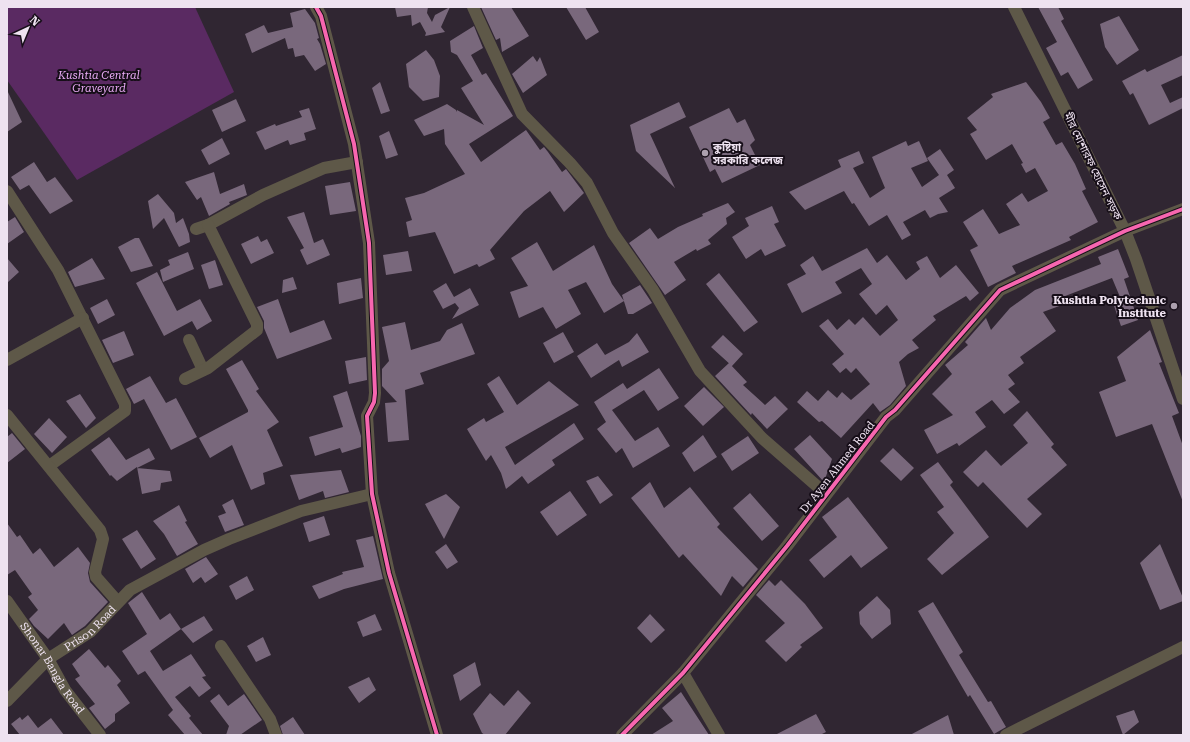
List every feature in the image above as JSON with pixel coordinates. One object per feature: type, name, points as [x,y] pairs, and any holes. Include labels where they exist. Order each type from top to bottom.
[{"type":"street","points":[[316,7],[321,16],[354,144],[369,242],[374,402],[367,416],[372,494],[389,573],[434,733]]},
{"type":"street","points":[[473,7],[522,114],[587,183],[613,233],[653,290],[700,371],[762,438],[826,494]]},
{"type":"street","name":"মীর মোশারফ হোসেন সড়ক","points":[[1014,7],[1125,231],[1136,259],[1183,399]]},
{"type":"street","points":[[185,379],[203,370],[257,330],[257,324],[202,227],[263,195],[324,168],[357,162]]},
{"type":"street","points":[[7,191],[58,270],[125,404],[125,411],[49,466]]},
{"type":"street","name":"Dr Ayen Ahmed Road","points":[[622,735],[683,672],[787,546],[886,417],[894,410],[1000,290],[1125,231],[1183,209]]},
{"type":"street","points":[[7,360],[83,318]]},
{"type":"street","points":[[189,340],[203,370]]},
{"type":"street","points":[[7,416],[100,530],[103,539],[95,572],[96,577],[118,602]]},
{"type":"street","name":"Prison Road","points":[[7,701],[48,659],[90,632],[106,617],[130,590],[229,539],[301,511],[372,494]]},
{"type":"street","name":"Shonar Bangla Road","points":[[7,601],[48,659],[65,690],[100,735]]},
{"type":"street","points":[[221,646],[270,719],[276,735]]},
{"type":"street","points":[[1006,735],[1183,647]]},
{"type":"street","points":[[683,672],[719,735]]},
{"type":"green space","name":"Kushtia Central Graveyard","points":[[7,7],[195,7],[234,92],[77,180],[7,80]]},
{"type":"building","points":[[395,7],[428,7],[427,13],[432,22],[435,15],[450,7],[441,27],[445,32],[425,36],[426,33],[420,22],[412,26],[411,15],[397,17]]},
{"type":"building","points":[[481,7],[511,7],[529,36],[502,52],[500,38],[496,40]]},
{"type":"building","points":[[566,7],[585,7],[599,32],[586,40]]},
{"type":"building","points":[[1038,7],[1058,7],[1064,19],[1061,21],[1093,80],[1078,89],[1068,72],[1061,76],[1046,48],[1057,42]]},
{"type":"building","points":[[305,9],[315,23],[319,38],[317,39],[326,64],[315,71],[304,55],[295,57],[293,48],[288,49],[285,38],[252,53],[245,34],[264,25],[268,33],[293,27],[290,13]]},
{"type":"building","points":[[1119,16],[1139,50],[1117,65],[1105,47],[1100,24]]},
{"type":"building","points":[[474,26],[483,48],[471,55],[482,75],[486,73],[513,116],[469,144],[481,162],[526,130],[540,150],[544,147],[562,172],[566,169],[584,193],[564,212],[550,191],[524,211],[490,250],[495,259],[479,267],[477,264],[454,274],[435,232],[409,237],[406,222],[412,220],[405,198],[424,193],[465,174],[445,144],[444,129],[424,136],[414,120],[447,104],[457,112],[457,110],[484,125],[461,88],[473,81],[457,55],[451,52],[450,41]]},
{"type":"building","points":[[426,50],[434,60],[440,76],[439,97],[423,101],[409,87],[406,64]]},
{"type":"building","points":[[1183,55],[1183,75],[1161,85],[1170,103],[1183,97],[1183,108],[1149,125],[1133,93],[1130,95],[1122,81],[1145,69],[1147,72]]},
{"type":"building","points":[[533,56],[537,62],[540,57],[547,75],[523,93],[512,74]]},
{"type":"building","points":[[380,82],[390,111],[381,114],[372,88]]},
{"type":"building","points":[[1026,82],[1041,102],[1050,118],[1043,122],[1056,145],[1062,142],[1075,164],[1086,189],[1082,191],[1098,222],[1069,237],[1071,240],[1012,266],[1016,273],[988,287],[970,250],[978,246],[963,222],[983,209],[999,234],[1020,225],[1006,204],[1022,193],[1028,202],[1048,191],[1035,168],[1026,173],[1021,164],[1023,163],[1012,144],[986,160],[970,134],[977,130],[967,118],[993,97],[991,94]]},
{"type":"building","points":[[7,90],[22,122],[7,132]]},
{"type":"building","points":[[236,99],[246,121],[222,132],[212,110]]},
{"type":"building","points":[[679,102],[686,117],[650,134],[675,188],[636,151],[630,125]]},
{"type":"building","points":[[309,108],[316,129],[304,133],[306,140],[290,145],[288,140],[265,150],[256,132],[275,124],[276,126],[302,117],[299,111]]},
{"type":"building","points":[[729,108],[737,123],[745,119],[755,140],[750,145],[760,165],[722,183],[715,169],[710,172],[689,127]]},
{"type":"building","points":[[389,131],[398,155],[386,159],[379,136]]},
{"type":"building","points":[[222,138],[230,154],[209,165],[201,150]]},
{"type":"building","points":[[906,141],[908,146],[919,141],[928,161],[911,168],[922,187],[939,175],[927,158],[940,149],[954,170],[947,175],[955,188],[939,198],[948,212],[938,214],[930,218],[925,210],[903,222],[911,235],[902,240],[887,215],[869,226],[844,191],[805,210],[789,192],[841,167],[838,160],[859,151],[864,163],[853,168],[870,198],[885,188],[872,157]]},
{"type":"building","points":[[34,162],[47,182],[55,177],[73,201],[50,214],[29,185],[20,190],[11,177]]},
{"type":"building","points":[[214,172],[220,194],[244,184],[247,195],[229,202],[230,204],[209,216],[201,197],[197,200],[185,182]]},
{"type":"building","points":[[350,182],[356,211],[330,215],[325,186]]},
{"type":"building","points":[[158,194],[174,213],[176,223],[183,218],[189,234],[190,242],[179,247],[164,218],[153,229],[148,201]]},
{"type":"building","points":[[728,203],[735,212],[726,218],[727,224],[708,240],[711,244],[697,251],[696,249],[674,262],[686,280],[665,295],[629,243],[650,228],[658,239],[678,227],[703,216],[702,214]]},
{"type":"building","points":[[772,206],[779,222],[774,224],[786,246],[765,256],[761,249],[746,259],[732,237],[749,226],[745,218]]},
{"type":"building","points":[[304,212],[314,243],[323,239],[330,255],[307,265],[300,250],[304,248],[287,217]]},
{"type":"building","points":[[15,217],[24,232],[7,244],[7,222]]},
{"type":"building","points":[[258,236],[261,242],[267,239],[274,253],[251,264],[241,244]]},
{"type":"building","points":[[135,238],[139,238],[153,266],[131,272],[118,247]]},
{"type":"building","points":[[537,242],[553,271],[594,245],[612,284],[624,301],[604,313],[586,282],[568,290],[581,314],[556,329],[543,307],[519,318],[510,292],[528,286],[511,258]]},
{"type":"building","points":[[867,248],[877,263],[887,255],[906,280],[920,269],[916,262],[927,256],[940,278],[956,265],[979,293],[970,301],[966,296],[933,316],[936,320],[912,340],[919,348],[908,354],[899,362],[906,386],[890,405],[880,412],[873,403],[841,438],[822,421],[819,422],[797,402],[807,391],[818,401],[828,390],[837,398],[842,392],[851,400],[870,384],[856,368],[851,373],[846,368],[840,373],[832,364],[844,354],[819,326],[828,319],[837,330],[849,319],[855,325],[863,317],[880,336],[898,320],[887,305],[876,315],[859,294],[872,284],[861,268],[835,282],[842,293],[802,313],[787,284],[806,274],[800,265],[813,256],[822,271]]},
{"type":"building","points":[[1118,249],[1129,277],[1124,279],[1138,320],[1121,326],[1112,300],[1120,297],[1112,278],[1060,298],[1062,305],[1043,312],[1056,331],[1020,357],[1024,363],[1008,375],[1015,384],[1008,389],[1020,402],[1004,414],[992,400],[975,412],[986,427],[959,446],[957,443],[937,454],[924,430],[953,415],[932,394],[952,374],[945,365],[968,345],[965,342],[986,318],[991,330],[1010,308],[1035,290],[1101,264],[1098,257]]},
{"type":"building","points":[[408,251],[412,271],[386,275],[383,255]]},
{"type":"building","points":[[188,252],[194,269],[163,282],[160,270],[170,265],[168,260]]},
{"type":"building","points":[[7,258],[19,272],[7,283]]},
{"type":"building","points":[[92,258],[105,279],[75,287],[68,272]]},
{"type":"building","points":[[215,260],[223,285],[209,289],[201,265]]},
{"type":"building","points":[[157,272],[177,311],[200,299],[212,321],[197,330],[192,321],[164,336],[136,283]]},
{"type":"building","points":[[719,273],[758,322],[744,332],[706,284]]},
{"type":"building","points":[[293,277],[297,289],[282,293],[283,280]]},
{"type":"building","points":[[361,278],[363,298],[339,304],[337,283]]},
{"type":"building","points":[[446,283],[454,297],[470,288],[479,305],[452,319],[459,308],[455,303],[443,309],[433,291]]},
{"type":"building","points":[[640,285],[652,303],[633,314],[628,314],[622,295]]},
{"type":"building","points":[[107,299],[115,315],[98,324],[90,308]]},
{"type":"building","points":[[278,299],[290,333],[324,320],[332,339],[277,359],[264,328],[264,321],[257,307]]},
{"type":"building","points":[[405,322],[411,350],[440,341],[447,330],[462,323],[475,354],[420,373],[424,384],[405,390],[409,440],[388,442],[385,403],[397,402],[382,386],[382,369],[389,361],[382,327]]},
{"type":"building","points":[[1150,330],[1162,362],[1159,363],[1179,413],[1172,416],[1183,446],[1183,502],[1152,424],[1116,437],[1099,392],[1126,381],[1117,357]]},
{"type":"building","points":[[124,331],[134,355],[113,363],[102,340]]},
{"type":"building","points":[[563,332],[574,352],[554,363],[543,343]]},
{"type":"building","points":[[637,333],[649,352],[622,367],[619,360],[591,378],[577,356],[597,343],[605,355],[629,342]]},
{"type":"building","points":[[723,335],[743,354],[732,366],[711,347]]},
{"type":"building","points":[[366,357],[367,380],[349,384],[345,361]]},
{"type":"building","points":[[242,360],[259,389],[256,391],[279,422],[267,430],[283,466],[263,473],[265,484],[251,490],[232,445],[210,458],[199,438],[248,412],[226,369]]},
{"type":"building","points":[[729,363],[747,382],[743,385],[765,405],[775,396],[788,409],[767,429],[752,413],[751,415],[715,376]]},
{"type":"building","points":[[659,368],[679,398],[658,411],[644,390],[612,410],[635,441],[658,427],[670,446],[633,468],[622,448],[616,453],[597,429],[606,422],[594,402],[623,383],[627,389]]},
{"type":"building","points":[[150,376],[166,403],[176,398],[197,437],[171,450],[144,399],[134,404],[126,389]]},
{"type":"building","points":[[499,376],[517,405],[549,381],[579,405],[505,447],[515,465],[574,423],[584,439],[552,460],[555,465],[528,484],[522,476],[506,489],[501,473],[491,455],[486,461],[467,429],[484,418],[486,422],[504,412],[487,384]]},
{"type":"building","points":[[704,387],[724,407],[703,426],[684,406]]},
{"type":"building","points":[[347,391],[361,436],[361,447],[342,453],[340,448],[315,456],[309,437],[343,427],[333,396]]},
{"type":"building","points":[[80,394],[96,418],[86,428],[66,401]]},
{"type":"building","points":[[1027,411],[1054,444],[1051,447],[1067,465],[1027,499],[1042,514],[1027,528],[983,482],[978,487],[963,472],[986,450],[1001,466],[1028,443],[1013,425]]},
{"type":"building","points":[[49,418],[67,437],[52,453],[34,434]]},
{"type":"building","points":[[12,433],[25,449],[7,463],[7,437]]},
{"type":"building","points":[[703,435],[717,457],[694,472],[682,453]]},
{"type":"building","points":[[810,435],[832,459],[824,482],[794,449]]},
{"type":"building","points":[[748,436],[759,453],[732,471],[721,454]]},
{"type":"building","points":[[109,437],[126,460],[149,448],[155,459],[137,467],[117,481],[111,475],[110,476],[91,450]]},
{"type":"building","points":[[893,448],[914,468],[901,481],[880,461]]},
{"type":"building","points":[[938,462],[953,482],[950,485],[989,537],[942,575],[927,559],[954,533],[937,512],[944,507],[920,475]]},
{"type":"building","points":[[137,468],[170,471],[172,481],[161,483],[160,490],[142,494]]},
{"type":"building","points":[[341,470],[349,492],[325,498],[323,491],[299,500],[290,475]]},
{"type":"building","points":[[598,476],[613,495],[600,504],[586,481]]},
{"type":"building","points":[[650,482],[664,508],[690,487],[720,524],[717,527],[758,569],[743,587],[732,576],[721,596],[683,554],[679,558],[631,498]]},
{"type":"building","points":[[570,491],[587,515],[557,536],[540,512]]},
{"type":"building","points":[[750,493],[779,526],[762,541],[733,508]]},
{"type":"building","points":[[446,494],[460,507],[444,539],[425,504]]},
{"type":"building","points":[[848,497],[888,548],[861,568],[851,555],[824,578],[809,560],[837,537],[822,517]]},
{"type":"building","points":[[233,499],[244,525],[225,532],[218,516],[226,513],[222,505]]},
{"type":"building","points":[[179,505],[187,521],[185,522],[198,544],[177,556],[164,534],[153,521]]},
{"type":"building","points":[[324,516],[330,535],[309,542],[303,523]]},
{"type":"building","points":[[7,523],[17,537],[20,535],[33,554],[40,548],[54,567],[78,547],[90,563],[88,573],[90,582],[108,602],[85,626],[72,635],[64,623],[48,639],[29,619],[38,610],[28,597],[32,594],[15,570],[7,575]]},
{"type":"building","points":[[137,530],[156,559],[141,569],[122,539]]},
{"type":"building","points":[[373,536],[383,579],[344,589],[319,599],[312,586],[343,574],[342,572],[364,567],[356,540]]},
{"type":"building","points":[[446,544],[458,562],[447,569],[435,552]]},
{"type":"building","points":[[1160,544],[1183,601],[1160,610],[1140,563]]},
{"type":"building","points":[[206,557],[218,574],[205,583],[201,577],[193,583],[185,569]]},
{"type":"building","points":[[247,576],[254,590],[236,600],[229,586]]},
{"type":"building","points":[[769,580],[775,586],[781,580],[805,604],[823,628],[800,645],[802,647],[786,662],[765,641],[785,623],[756,595]]},
{"type":"building","points":[[142,592],[160,620],[170,613],[181,629],[150,651],[163,671],[191,654],[206,676],[202,677],[211,688],[199,697],[190,686],[175,697],[191,716],[189,718],[203,735],[185,735],[168,715],[173,710],[145,671],[138,675],[122,651],[147,634],[128,603]]},
{"type":"building","points":[[877,596],[890,610],[891,624],[872,639],[860,624],[859,612]]},
{"type":"building","points":[[933,602],[963,652],[959,655],[988,702],[991,701],[1006,727],[994,734],[970,695],[968,697],[918,611]]},
{"type":"building","points":[[375,614],[382,630],[363,637],[357,622]]},
{"type":"building","points":[[650,614],[665,630],[651,643],[637,628]]},
{"type":"building","points":[[204,616],[213,630],[193,643],[181,629]]},
{"type":"building","points":[[263,637],[271,655],[256,662],[247,646]]},
{"type":"building","points":[[89,649],[105,668],[108,665],[121,681],[117,685],[130,703],[115,714],[115,721],[105,729],[89,708],[95,704],[75,679],[80,676],[72,664]]},
{"type":"building","points":[[475,662],[481,685],[460,701],[453,675]]},
{"type":"building","points":[[369,677],[376,690],[359,703],[348,687]]},
{"type":"building","points":[[518,690],[531,703],[505,735],[485,735],[482,733],[473,714],[490,693],[504,706]]},
{"type":"building","points":[[681,692],[709,735],[651,735],[673,721],[662,708]]},
{"type":"building","points":[[219,694],[228,706],[244,694],[262,720],[240,735],[226,735],[229,726],[210,701]]},
{"type":"building","points":[[1134,710],[1139,722],[1123,735],[1116,716]]},
{"type":"building","points":[[816,714],[826,732],[820,735],[775,735]]},
{"type":"building","points":[[28,715],[38,728],[51,718],[64,735],[20,735],[11,724],[20,717],[22,720]]},
{"type":"building","points":[[948,715],[954,735],[910,735]]},
{"type":"building","points":[[293,717],[305,735],[283,735],[280,726]]},
{"type":"cycle path","points":[[316,7],[321,16],[354,144],[369,243],[375,393],[374,402],[367,416],[372,494],[389,573],[437,735]]},
{"type":"cycle path","points":[[622,735],[683,673],[787,546],[886,417],[895,410],[1000,290],[1125,231],[1183,209]]},
{"type":"place","name":"কুষ্টিয়া সরকারি কলেজ","points":[[705,153]]},
{"type":"place","name":"Kushtia Polytechnic Institute","points":[[1174,306]]}]
